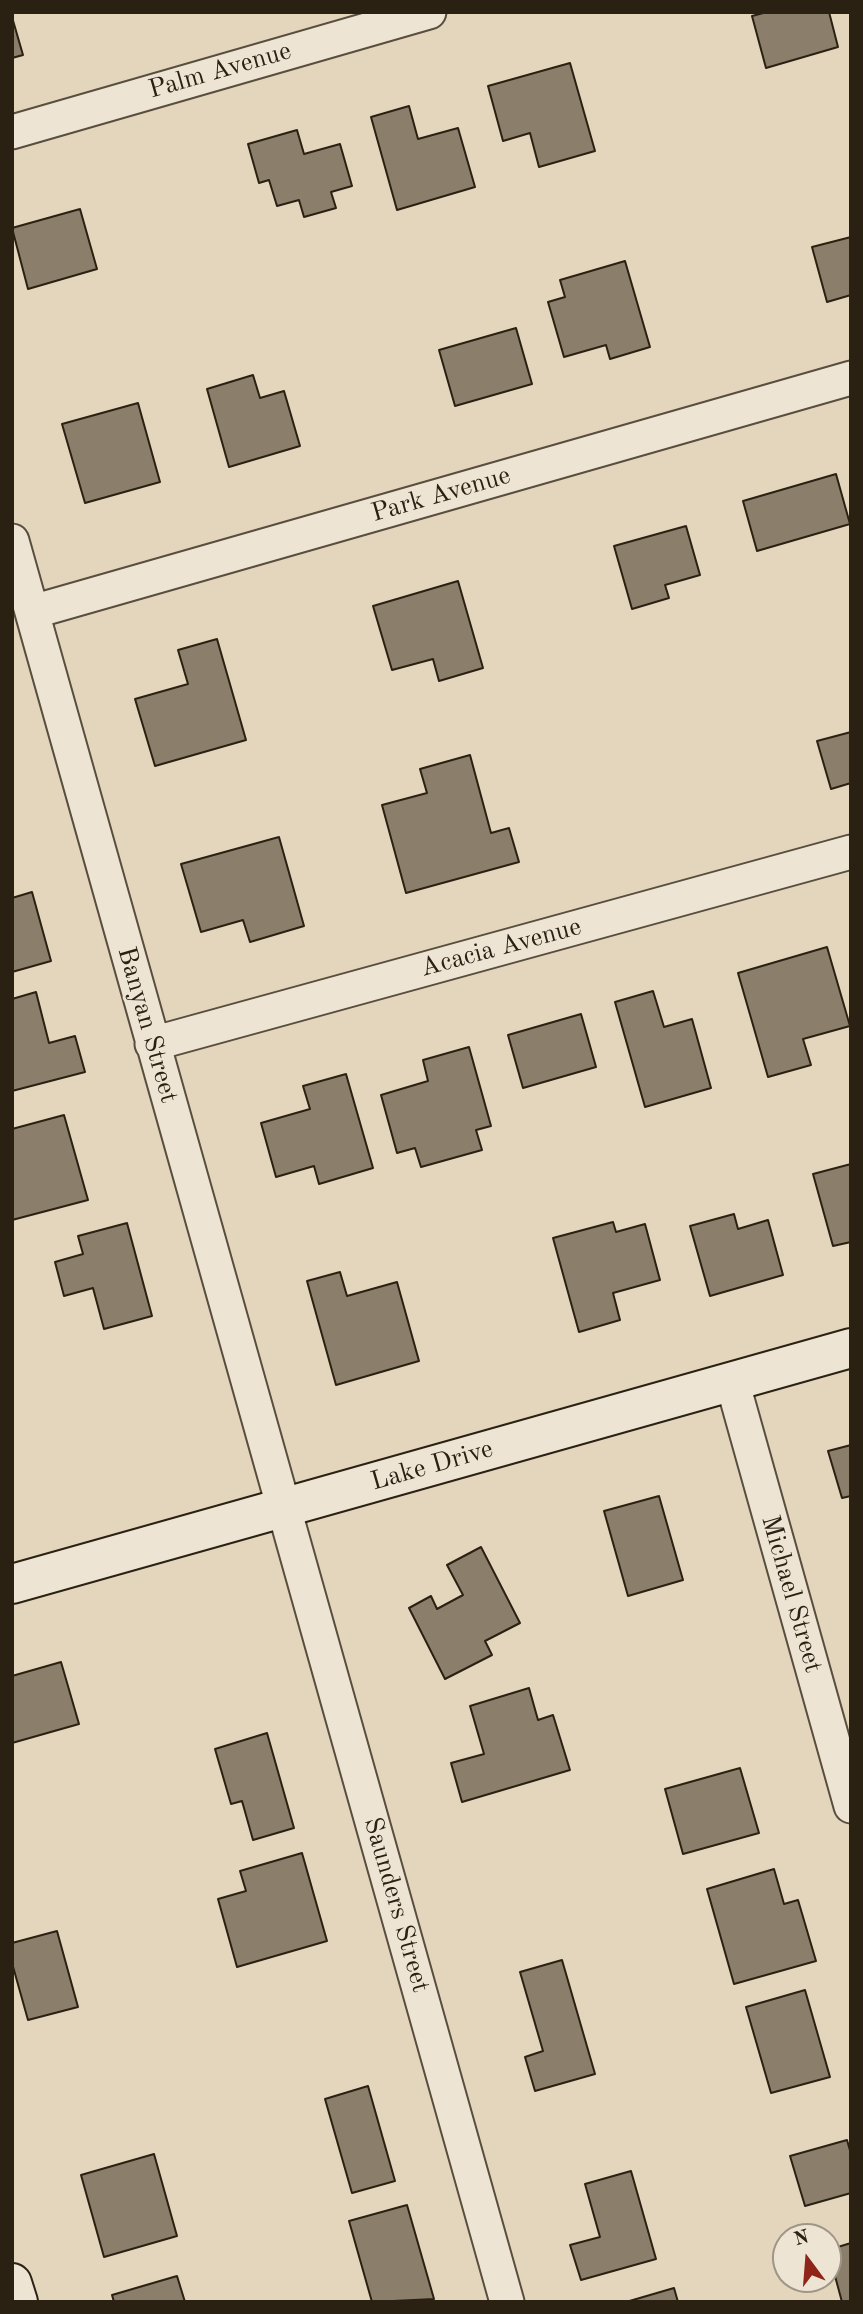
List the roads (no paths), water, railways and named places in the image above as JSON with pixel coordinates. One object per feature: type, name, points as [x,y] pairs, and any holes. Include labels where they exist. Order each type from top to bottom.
[{"type":"street","name":"Palm Avenue","points":[[12,132],[346,23],[429,12]]},
{"type":"street","name":"Park Avenue","points":[[32,612],[851,378]]},
{"type":"street","name":"Banyan Street","points":[[12,541],[285,1508]]},
{"type":"street","name":"Acacia Avenue","points":[[152,1044],[851,852]]},
{"type":"street","name":"Lake Drive","points":[[12,1584],[851,1348]]},
{"type":"street","name":"Michael Street","points":[[732,1381],[851,1806]]},
{"type":"street","name":"Saunders Street","points":[[285,1508],[507,2302]]},
{"type":"street","points":[[12,2283],[18,2302]]}]
